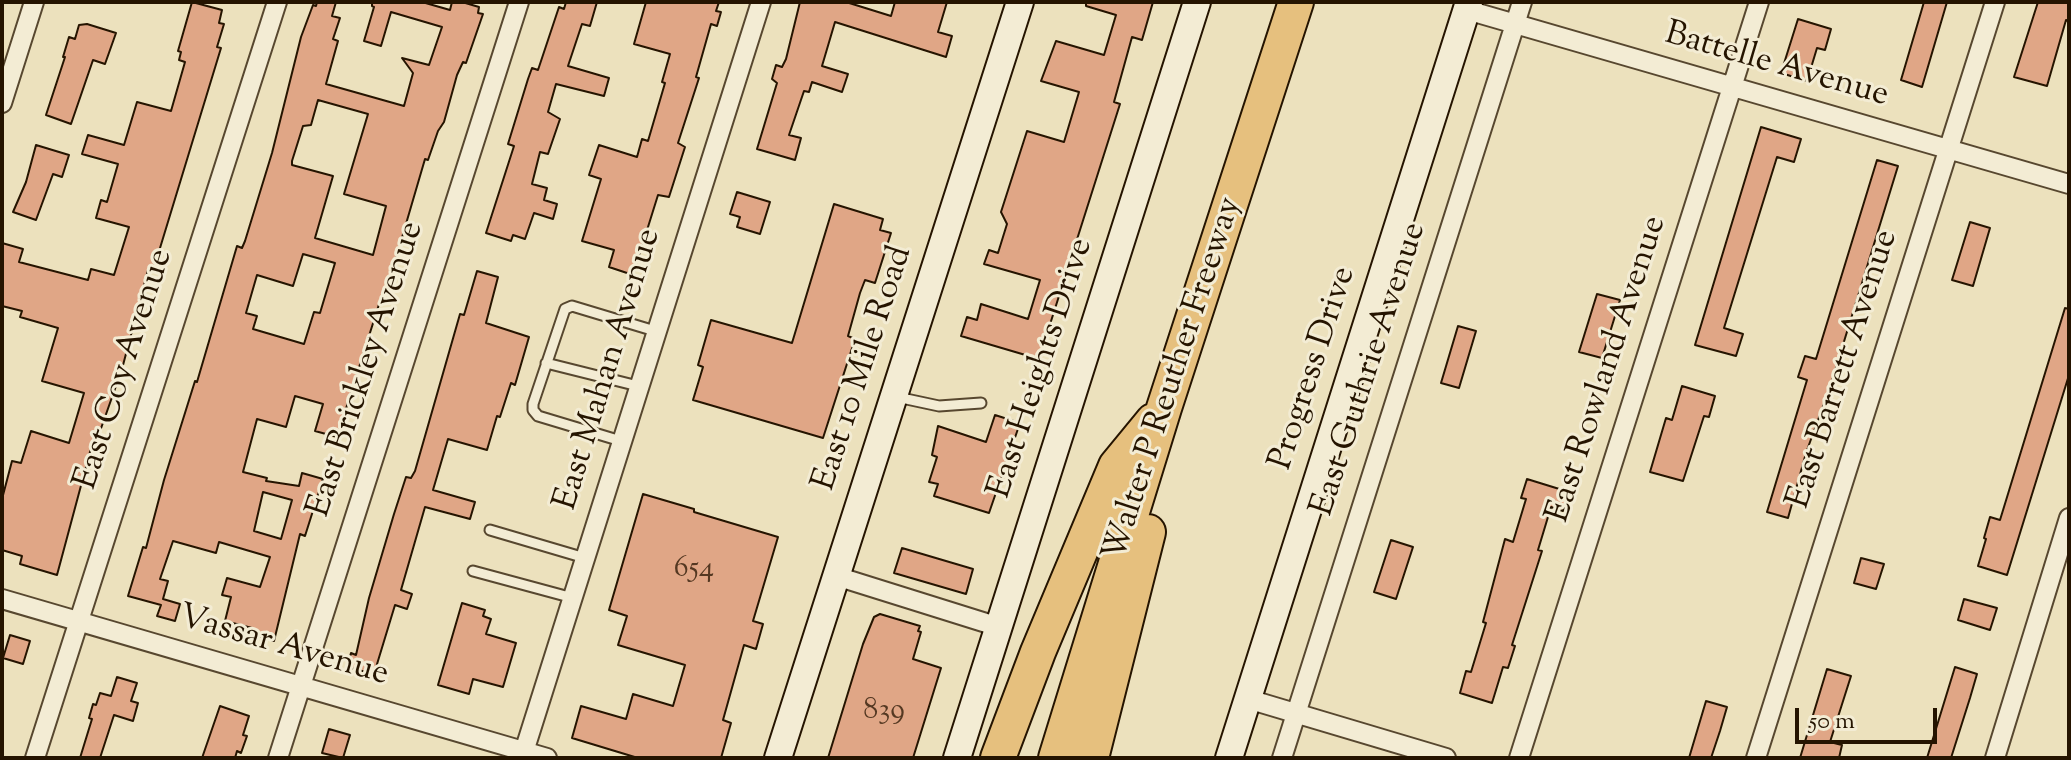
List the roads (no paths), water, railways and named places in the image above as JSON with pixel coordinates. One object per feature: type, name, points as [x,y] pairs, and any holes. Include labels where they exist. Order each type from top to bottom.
[{"type":"highway","name":"Walter P Reuther Freeway","points":[[1056,758],[1164,408],[1296,2]]},
{"type":"highway","points":[[1091,758],[1229,214]]},
{"type":"highway","points":[[998,758],[1038,652],[1116,466],[1164,408]]},
{"type":"main road","name":"East 10 Mile Road","points":[[778,758],[1020,2]]},
{"type":"main road","name":"East Heights Drive","points":[[957,758],[1197,2]]},
{"type":"main road","name":"Progress Drive","points":[[1229,758],[1468,6]]},
{"type":"street","points":[[2,103],[34,2]]},
{"type":"street","name":"East Coy Avenue","points":[[35,758],[277,2]]},
{"type":"street","name":"East Brickley Avenue","points":[[278,758],[519,2]]},
{"type":"street","name":"East Mahan Avenue","points":[[523,755],[761,2]]},
{"type":"street","name":"East Guthrie Avenue","points":[[1282,758],[1522,2]]},
{"type":"street","name":"East Rowland Avenue","points":[[1519,758],[1759,2]]},
{"type":"street","name":"East Barrett Avenue","points":[[1756,758],[1995,2]]},
{"type":"street","name":"Battelle Avenue","points":[[1468,6],[1514,25],[2069,184]]},
{"type":"street","points":[[1995,758],[2069,518]]},
{"type":"street","points":[[836,576],[999,627]]},
{"type":"street","name":"Vassar Avenue","points":[[2,599],[523,755],[547,758]]},
{"type":"street","points":[[1248,699],[1446,758]]},
{"type":"lane","points":[[621,441],[538,416],[533,404],[565,309],[572,306],[655,331]]},
{"type":"lane","points":[[546,363],[638,386]]},
{"type":"lane","points":[[894,396],[939,406],[981,403]]},
{"type":"lane","points":[[490,530],[585,558]]},
{"type":"lane","points":[[473,571],[573,598]]}]
